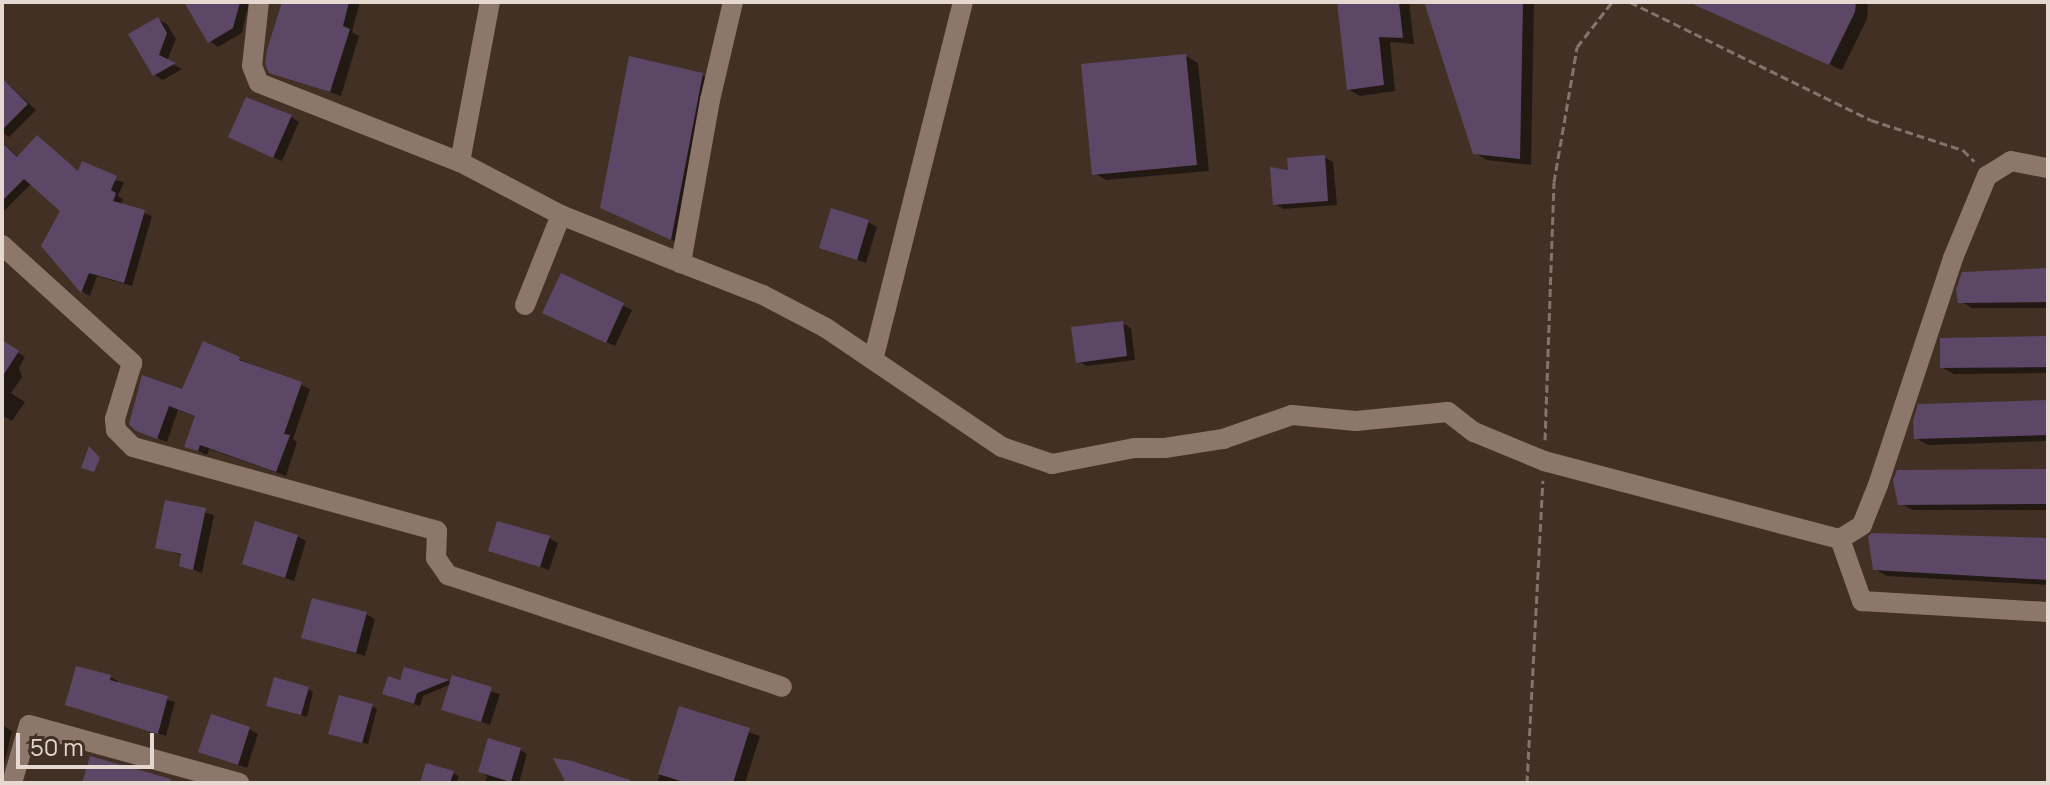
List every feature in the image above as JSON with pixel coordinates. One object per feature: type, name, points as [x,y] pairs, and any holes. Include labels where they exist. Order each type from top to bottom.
[{"type":"street","points":[[259,2],[252,66],[259,83],[460,162],[561,215],[801,315],[1002,447],[1052,464],[1134,448],[1165,448],[1223,439],[1292,415],[1356,421],[1448,412],[1474,432],[1544,461],[1840,539],[1862,525],[1953,258],[1987,176],[2011,161],[2048,168]]},
{"type":"street","points":[[460,162],[490,2]]},
{"type":"street","points":[[681,263],[710,100],[733,2]]},
{"type":"street","points":[[873,360],[963,2]]},
{"type":"street","points":[[525,305],[561,215]]},
{"type":"street","points":[[2,245],[132,363],[127,390],[115,419],[116,430],[133,447],[437,531],[436,558],[448,575],[782,687]]},
{"type":"street","points":[[1840,539],[1862,601],[2048,612]]},
{"type":"street","points":[[12,783],[29,725],[239,783]]},
{"type":"path","points":[[1527,783],[1544,461],[1554,182],[1577,47],[1612,2]]},
{"type":"path","points":[[1630,2],[1871,120],[1963,150],[1987,176]]},
{"type":"building","points":[[184,2],[240,2],[233,28],[208,43]]},
{"type":"building","points":[[282,2],[349,2],[343,26],[350,29],[330,92],[269,73],[265,64],[267,50]]},
{"type":"building","points":[[1337,2],[1399,2],[1403,38],[1379,37],[1384,85],[1347,90]]},
{"type":"building","points":[[1424,2],[1523,2],[1520,159],[1473,154]]},
{"type":"building","points":[[1688,2],[1856,2],[1855,12],[1829,65]]},
{"type":"building","points":[[158,17],[167,33],[159,55],[176,63],[153,76],[128,34]]},
{"type":"building","points":[[1186,54],[1197,165],[1092,175],[1081,64]]},
{"type":"building","points":[[629,56],[703,73],[671,240],[600,208]]},
{"type":"building","points":[[2,78],[28,104],[2,130]]},
{"type":"building","points":[[246,97],[292,115],[273,158],[228,137]]},
{"type":"building","points":[[37,135],[78,171],[82,161],[117,176],[111,190],[116,193],[113,201],[145,210],[124,283],[89,273],[81,293],[41,246],[60,211],[24,179],[2,201],[2,142],[17,157]]},
{"type":"building","points":[[1325,155],[1328,201],[1273,205],[1270,167],[1288,170],[1287,158]]},
{"type":"building","points":[[831,208],[869,220],[857,260],[819,248]]},
{"type":"building","points":[[2048,268],[2048,302],[1958,303],[1956,290],[1962,272]]},
{"type":"building","points":[[561,273],[624,303],[606,343],[542,313]]},
{"type":"building","points":[[1123,321],[1127,356],[1076,363],[1071,327]]},
{"type":"building","points":[[2048,336],[2048,367],[1940,368],[1940,338]]},
{"type":"building","points":[[2,340],[19,351],[2,377]]},
{"type":"building","points":[[203,341],[240,357],[239,360],[302,382],[284,434],[290,435],[276,472],[200,445],[198,451],[184,447],[195,416],[169,406],[157,439],[136,431],[129,424],[142,375],[182,389]]},
{"type":"building","points":[[2048,400],[2048,435],[1914,439],[1913,421],[1918,404]]},
{"type":"building","points":[[89,446],[100,458],[94,472],[81,468]]},
{"type":"building","points":[[2048,469],[2048,504],[1898,505],[1893,480],[1897,470]]},
{"type":"building","points":[[165,500],[206,508],[193,570],[179,566],[181,554],[155,548]]},
{"type":"building","points":[[255,521],[298,535],[285,578],[242,564]]},
{"type":"building","points":[[497,521],[550,536],[540,567],[488,551]]},
{"type":"building","points":[[1872,533],[2048,538],[2048,580],[1873,570],[1868,536]]},
{"type":"building","points":[[312,598],[367,612],[356,653],[301,638]]},
{"type":"building","points":[[76,666],[111,675],[110,680],[168,696],[158,734],[65,705]]},
{"type":"building","points":[[404,667],[449,680],[417,693],[414,704],[382,694],[388,676],[400,680]]},
{"type":"building","points":[[452,675],[492,687],[481,722],[441,710]]},
{"type":"building","points":[[274,677],[309,687],[301,715],[266,706]]},
{"type":"building","points":[[339,695],[373,704],[362,743],[328,734]]},
{"type":"building","points":[[679,706],[750,728],[733,783],[687,783],[658,774]]},
{"type":"building","points":[[211,714],[250,727],[238,765],[198,752]]},
{"type":"building","points":[[488,738],[521,748],[511,782],[478,772]]},
{"type":"building","points":[[90,756],[171,779],[171,783],[82,783]]},
{"type":"building","points":[[553,758],[572,761],[630,780],[630,783],[566,783]]},
{"type":"building","points":[[426,763],[454,771],[450,783],[420,783]]}]
